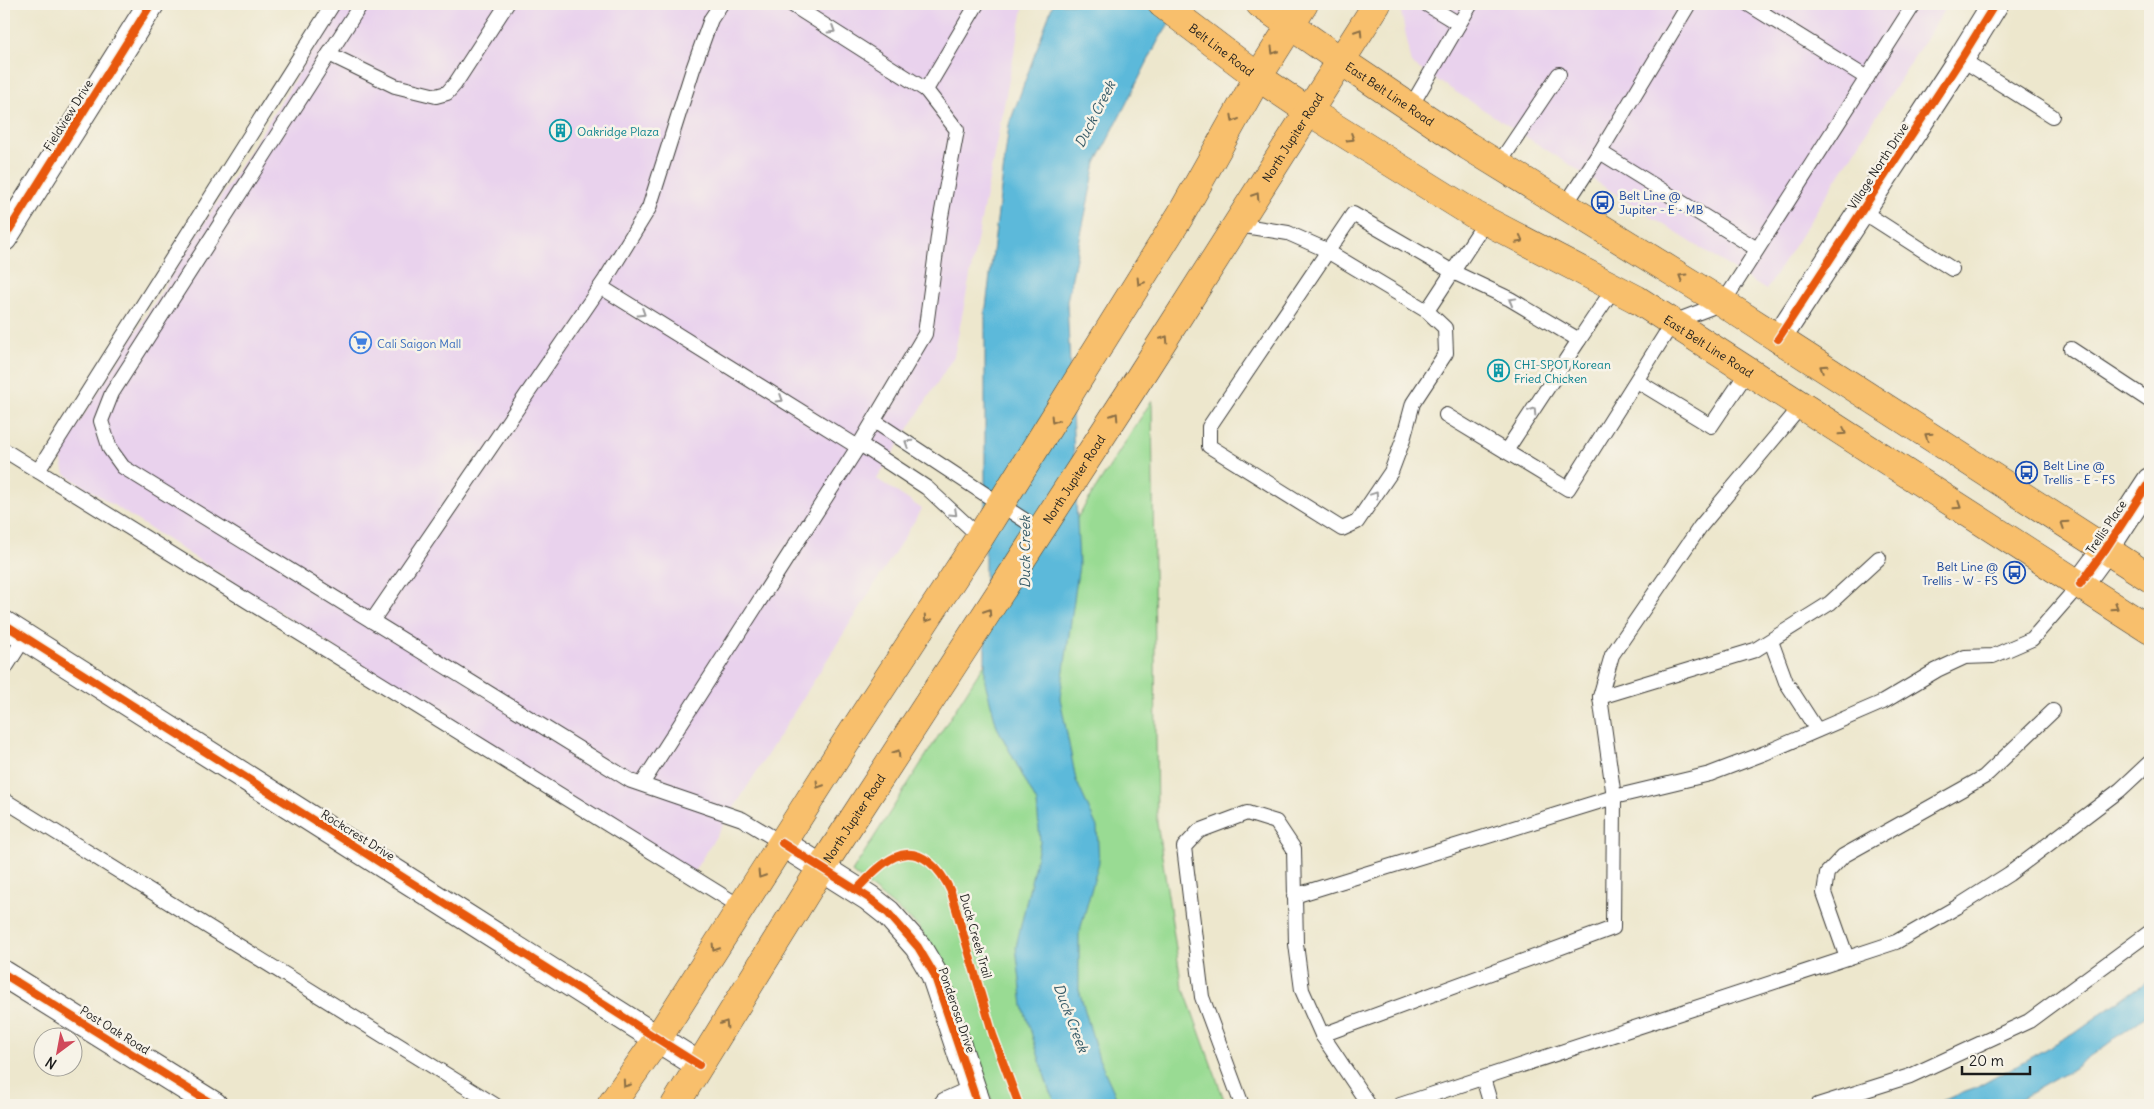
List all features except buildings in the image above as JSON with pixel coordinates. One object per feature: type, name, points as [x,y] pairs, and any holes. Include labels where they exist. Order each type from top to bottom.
[{"type":"main road","name":"Belt Line Road","points":[[1162,4],[1258,77]]},
{"type":"main road","points":[[611,1105],[658,1038],[869,706],[954,579],[1165,241],[1258,77],[1297,14],[1260,4]]},
{"type":"main road","name":"North Jupiter Road","points":[[675,1105],[822,867],[1238,225],[1310,112],[1340,60],[1377,4]]},
{"type":"main road","name":"East Belt Line Road","points":[[1297,14],[1340,60],[1410,108],[1564,207],[1723,302],[2150,578]]},
{"type":"main road","name":"East Belt Line Road","points":[[1258,77],[1310,112],[1486,221],[1636,299],[2150,630]]},
{"type":"street","name":"Fieldview Drive","points":[[4,238],[151,4]]},
{"type":"street","name":"Village North Drive","points":[[1778,339],[1995,4]]},
{"type":"street","name":"Trellis Place","points":[[2080,584],[2105,550],[2150,481]]},
{"type":"street","name":"Rockcrest Drive","points":[[14,631],[700,1065]]},
{"type":"street","name":"Ponderosa Drive","points":[[782,843],[869,898],[888,913],[918,947],[934,974],[976,1099]]},
{"type":"street","name":"Post Oak Road","points":[[4,974],[214,1105]]},
{"type":"street","points":[[947,1105],[976,1099]]},
{"type":"lane","points":[[38,471],[333,4]]},
{"type":"lane","points":[[361,4],[112,393],[101,421],[110,449],[122,467],[631,781],[742,819],[782,843]]},
{"type":"lane","points":[[329,54],[394,86],[436,96],[447,92],[455,84],[506,4]]},
{"type":"lane","points":[[372,621],[601,287],[649,208],[693,69],[711,19],[721,4]]},
{"type":"lane","points":[[642,784],[859,446],[925,334],[940,222],[957,130],[926,90],[791,4]]},
{"type":"lane","points":[[926,90],[976,4]]},
{"type":"lane","points":[[1426,4],[1458,24]]},
{"type":"lane","points":[[1410,108],[1471,4]]},
{"type":"lane","points":[[1564,207],[1600,152],[1689,4]]},
{"type":"lane","points":[[1748,4],[1867,78]]},
{"type":"lane","points":[[1446,415],[1568,489],[1673,322],[1723,302],[1914,4]]},
{"type":"lane","points":[[1961,59],[2052,116]]},
{"type":"lane","points":[[1498,165],[1559,74]]},
{"type":"lane","points":[[1600,152],[1757,249]]},
{"type":"lane","points":[[1862,211],[1952,269]]},
{"type":"lane","points":[[1238,225],[1288,233],[1329,251],[1427,312],[1445,328],[1446,353],[1413,403],[1403,440],[1391,472],[1357,522],[1342,528],[1209,446],[1209,427],[1329,251],[1353,214],[1453,272],[1510,300],[1579,340]]},
{"type":"lane","points":[[1427,312],[1486,221]]},
{"type":"lane","points":[[601,287],[927,488],[980,537]]},
{"type":"lane","points":[[1506,451],[1614,288]]},
{"type":"lane","points":[[2072,349],[2150,401]]},
{"type":"lane","points":[[1637,381],[1711,426],[1748,371]]},
{"type":"lane","points":[[1322,1034],[1613,928],[1614,797],[1600,697],[1612,655],[1700,527],[1802,405]]},
{"type":"lane","points":[[874,421],[1041,530]]},
{"type":"lane","points":[[4,450],[741,907]]},
{"type":"lane","points":[[1600,697],[1755,650],[1830,603],[1879,558]]},
{"type":"lane","points":[[1294,896],[1614,797],[1710,774],[1883,702],[1937,670],[1965,658],[1993,656],[2032,639],[2080,584]]},
{"type":"lane","points":[[4,670],[14,631]]},
{"type":"lane","points":[[1772,641],[1786,682],[1817,730]]},
{"type":"lane","points":[[1847,958],[1824,893],[1827,873],[1843,856],[1984,777],[2053,711]]},
{"type":"lane","points":[[1400,1105],[1896,942],[2009,874],[2120,790],[2150,762]]},
{"type":"lane","points":[[4,800],[495,1105]]},
{"type":"lane","points":[[1242,1105],[1202,997],[1184,848],[1199,830],[1246,813],[1276,822],[1294,849],[1296,944],[1302,990],[1322,1034],[1369,1105]]},
{"type":"lane","points":[[1818,1105],[1910,1076],[2029,1021],[2150,932]]},
{"type":"lane","points":[[1483,1078],[1491,1105]]},
{"type":"shaded area","name":"Oakridge Plaza","points":[[342,4],[1024,4],[954,356],[877,479],[922,509],[691,876],[65,474],[60,453]]},
{"type":"shaded area","points":[[1406,4],[1948,4],[1766,290],[1412,64],[1401,12]]},
{"type":"green space","points":[[1152,400],[1157,823],[1181,981],[1226,1105],[993,1105],[944,967],[919,927],[852,872]]},
{"type":"water","name":"Duck Creek","points":[[1053,4],[1181,4],[1158,41],[1096,163],[1067,301],[1079,565],[1060,698],[1076,780],[1097,827],[1099,862],[1079,934],[1079,990],[1099,1059],[1120,1105],[1057,1105],[1049,1090],[1023,1006],[1016,947],[1040,842],[1037,803],[997,727],[985,682],[985,315],[1009,125]]},
{"type":"water","points":[[2150,979],[2150,1013],[2079,1065],[2010,1105],[1929,1105],[1974,1089],[2074,1033]]},
{"type":"cycle path","points":[[4,238],[151,4]]},
{"type":"cycle path","points":[[1778,339],[1995,4]]},
{"type":"cycle path","points":[[2080,584],[2105,550],[2150,481]]},
{"type":"cycle path","points":[[4,624],[699,1065]]},
{"type":"cycle path","points":[[782,843],[869,898],[888,913],[918,947],[934,974],[978,1105]]},
{"type":"cycle path","name":"Duck Creek Trail","points":[[856,890],[884,863],[905,854],[922,857],[942,876],[951,892],[993,1035],[1019,1105]]},
{"type":"cycle path","points":[[4,974],[214,1105]]},
{"type":"place","name":"Oakridge Plaza","points":[[561,131]]},
{"type":"place","name":"Belt Line @ Jupiter - E - MB","points":[[1603,202]]},
{"type":"place","name":"Cali Saigon Mall","points":[[361,343]]},
{"type":"place","name":"CHI-SPOT Korean Fried Chicken","points":[[1498,371]]},
{"type":"place","name":"Belt Line @ Trellis - E - FS","points":[[2027,472]]},
{"type":"place","name":"Belt Line @ Trellis - W - FS","points":[[2014,573]]}]
